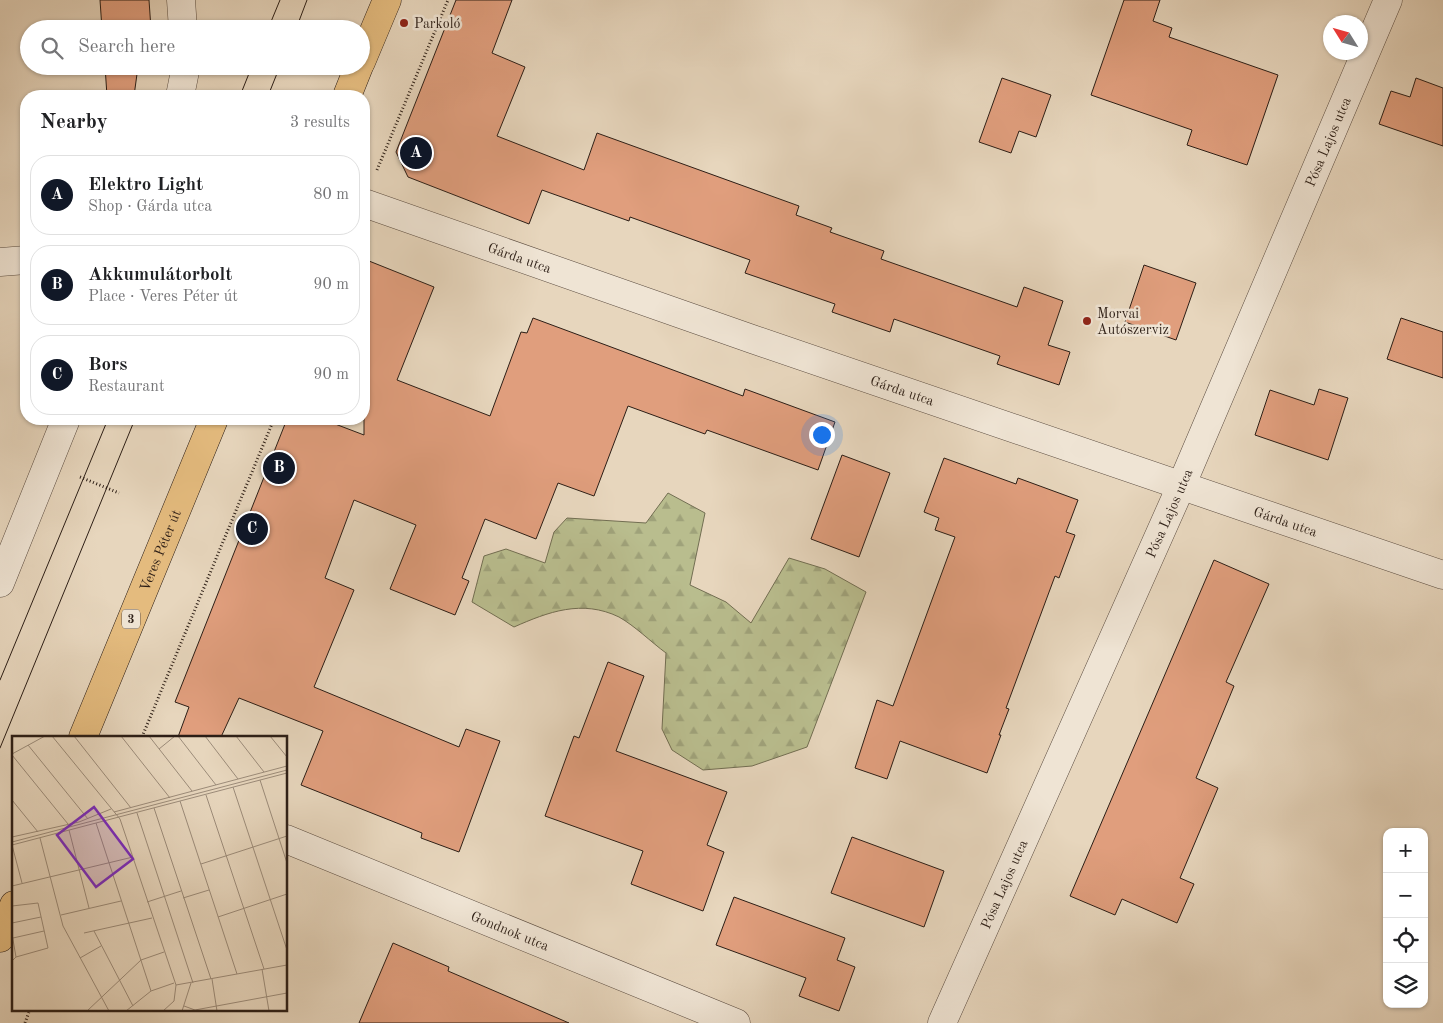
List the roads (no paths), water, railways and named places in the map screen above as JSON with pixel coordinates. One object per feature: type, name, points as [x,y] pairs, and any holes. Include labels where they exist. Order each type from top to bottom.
[{"type":"main road","points":[[370,41],[387,0]]},
{"type":"main road","points":[[349,90],[355,75]]},
{"type":"main road","name":"Veres Péter út","points":[[83,736],[212,425]]},
{"type":"main road","points":[[0,938],[12,910]]},
{"type":"street","points":[[180,0],[182,20]]},
{"type":"street","name":"Pósa Lajos utca","points":[[942,1023],[1182,484],[1388,0]]},
{"type":"street","points":[[181,90],[184,75]]},
{"type":"street","name":"Gárda utca","points":[[370,205],[742,336],[1182,484],[1443,575]]},
{"type":"street","points":[[0,262],[20,260]]},
{"type":"street","points":[[0,583],[64,425]]},
{"type":"street","name":"Gondnok utca","points":[[288,840],[736,1023]]},
{"type":"tram line","points":[[272,20],[280,0]]},
{"type":"tram line","points":[[299,20],[307,0]]},
{"type":"tram line","points":[[242,90],[248,75]]},
{"type":"tram line","points":[[270,90],[276,75]]},
{"type":"tram line","points":[[0,680],[106,425]]},
{"type":"tram line","points":[[0,748],[133,425]]},
{"type":"place","name":"Parkoló","points":[[404,23]]},
{"type":"place","name":"Elektro Light","points":[[416,153]]},
{"type":"place","name":"Morvai Autószerviz","points":[[1087,321]]},
{"type":"place","name":"Akkumulátorbolt","points":[[279,468]]},
{"type":"place","name":"Bors","points":[[252,529]]}]
